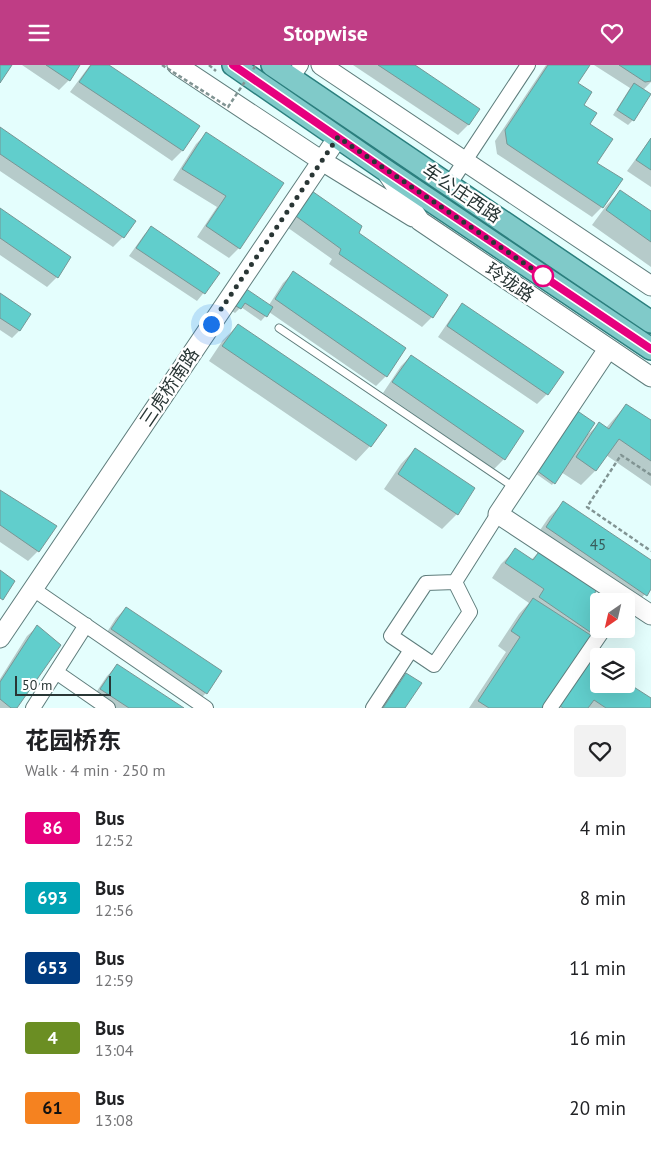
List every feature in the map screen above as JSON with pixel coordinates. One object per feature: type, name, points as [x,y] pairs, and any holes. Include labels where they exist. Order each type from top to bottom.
[{"type":"main road","name":"车公庄西路","points":[[272,65],[296,72],[449,185],[651,322]]},
{"type":"main road","name":"车公庄西路","points":[[225,68],[338,137],[651,349]]},
{"type":"street","points":[[176,65],[322,161],[420,221]]},
{"type":"street","points":[[321,65],[651,287]]},
{"type":"street","points":[[449,185],[528,65]]},
{"type":"street","name":"三虎桥南路","points":[[0,638],[338,137]]},
{"type":"street","name":"玲珑路","points":[[385,170],[420,221],[651,377]]},
{"type":"street","points":[[455,582],[608,349]]},
{"type":"street","points":[[498,514],[615,593]]},
{"type":"street","points":[[455,582],[470,612],[434,665],[391,636],[426,583],[455,582]]},
{"type":"street","points":[[33,589],[206,708]]},
{"type":"street","points":[[635,606],[651,615]]},
{"type":"street","points":[[33,708],[86,625]]},
{"type":"street","points":[[550,708],[598,638]]},
{"type":"street","points":[[373,708],[411,650]]},
{"type":"street","points":[[56,672],[108,708]]},
{"type":"lane","points":[[279,328],[515,489]]},
{"type":"path","points":[[162,65],[228,107],[256,65]]},
{"type":"path","points":[[209,65],[225,68]]},
{"type":"path","points":[[651,475],[621,455],[587,507],[651,551]]},
{"type":"building","points":[[0,65],[12,65],[0,83]]},
{"type":"building","points":[[46,65],[80,65],[70,81]]},
{"type":"building","points":[[91,65],[109,65],[200,126],[183,151],[79,82]]},
{"type":"building","points":[[378,65],[415,65],[480,109],[469,125]]},
{"type":"building","points":[[548,65],[590,65],[578,83],[592,92],[584,105],[597,113],[590,124],[613,139],[597,163],[623,179],[603,208],[507,144],[505,130]]},
{"type":"building","points":[[619,65],[651,65],[651,81],[645,82]]},
{"type":"building","points":[[634,83],[651,94],[634,121],[617,110]]},
{"type":"building","points":[[0,127],[136,221],[124,238],[0,154]]},
{"type":"building","points":[[206,132],[284,183],[240,249],[206,226],[226,196],[182,169]]},
{"type":"building","points":[[651,138],[651,170],[636,160]]},
{"type":"building","points":[[309,189],[362,226],[359,233],[448,295],[433,318],[339,254],[341,249],[293,214]]},
{"type":"building","points":[[620,190],[651,211],[651,242],[606,210]]},
{"type":"building","points":[[0,208],[71,257],[58,278],[0,238]]},
{"type":"building","points":[[151,226],[220,273],[205,294],[136,248]]},
{"type":"building","points":[[293,271],[406,348],[387,377],[275,299]]},
{"type":"building","points":[[242,286],[273,307],[267,317],[245,303],[241,309],[231,303]]},
{"type":"building","points":[[0,293],[31,314],[20,331],[0,318]]},
{"type":"building","points":[[462,303],[564,372],[548,395],[447,326]]},
{"type":"building","points":[[238,324],[387,425],[371,447],[222,346]]},
{"type":"building","points":[[411,355],[524,431],[505,460],[392,382]]},
{"type":"building","points":[[626,404],[651,420],[651,461],[619,439],[596,471],[576,457],[599,422],[609,429]]},
{"type":"building","points":[[576,410],[595,423],[555,484],[536,470]]},
{"type":"building","points":[[415,448],[475,488],[458,515],[398,474]]},
{"type":"building","points":[[0,490],[57,526],[39,552],[0,525]]},
{"type":"building","points":[[563,501],[651,560],[651,589],[647,596],[546,527]]},
{"type":"building","points":[[515,548],[533,560],[541,549],[598,588],[595,593],[590,593],[590,632],[539,597],[544,589],[505,563]]},
{"type":"building","points":[[0,570],[15,581],[3,600],[0,598]]},
{"type":"building","points":[[533,598],[590,635],[591,638],[545,708],[489,708],[478,701],[520,637],[511,631]]},
{"type":"building","points":[[126,607],[222,671],[207,694],[111,629]]},
{"type":"building","points":[[37,625],[61,645],[17,708],[11,708],[0,699],[0,682]]},
{"type":"building","points":[[589,657],[590,693],[635,693],[635,688],[651,698],[651,708],[606,708],[594,700],[588,708],[563,708],[557,704]]},
{"type":"building","points":[[117,664],[184,708],[129,708],[100,689]]},
{"type":"building","points":[[406,673],[422,683],[405,708],[383,708]]},
{"type":"bus line","name":"86","points":[[233,65],[651,349]]},
{"type":"route","points":[[211,324],[338,137],[543,276]]}]
